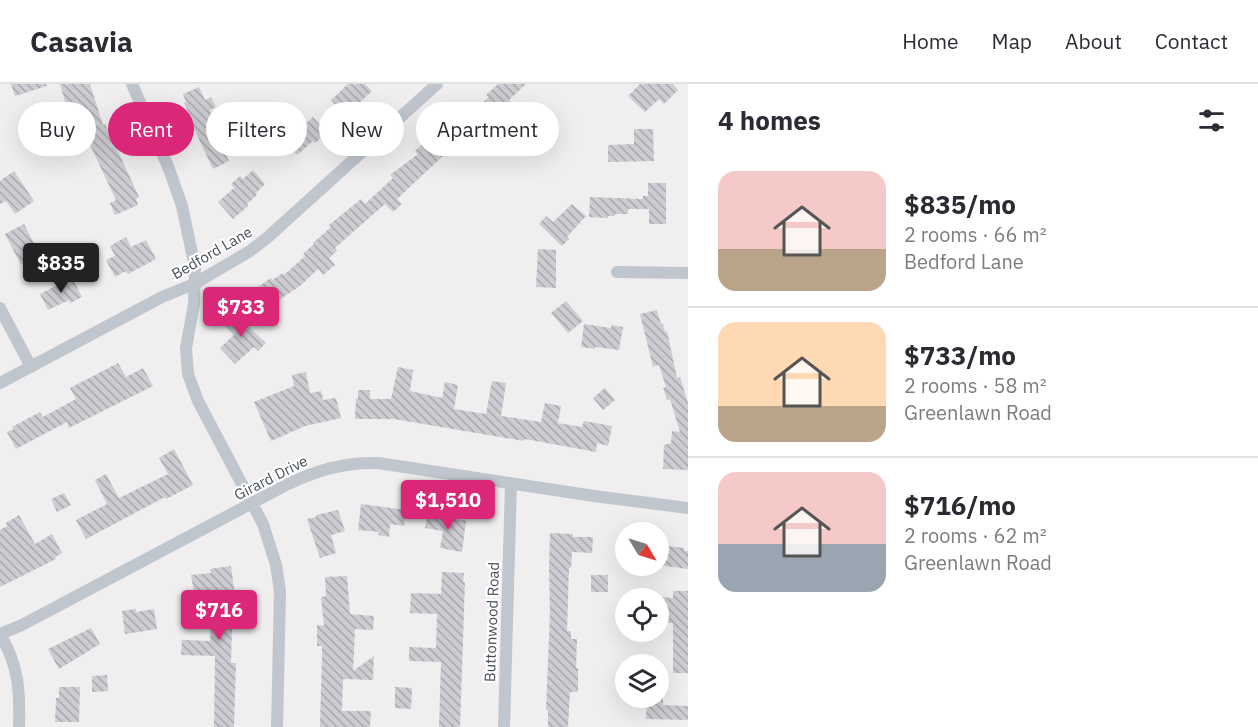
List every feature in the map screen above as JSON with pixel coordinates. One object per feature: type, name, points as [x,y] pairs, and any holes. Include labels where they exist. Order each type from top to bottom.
[{"type":"street","points":[[132,84],[169,169],[182,206],[195,267],[194,304],[186,348],[188,374],[198,401],[267,533],[276,565],[280,591],[277,727]]},
{"type":"street","name":"Bedford Lane","points":[[0,383],[162,297],[194,284],[250,251],[436,84]]},
{"type":"street","points":[[617,272],[688,273]]},
{"type":"street","points":[[0,308],[31,367]]},
{"type":"street","name":"Girard Drive","points":[[0,634],[22,625],[312,473],[336,465],[378,463],[688,508]]},
{"type":"street","name":"Buttonwood Road","points":[[504,727],[511,483]]},
{"type":"street","points":[[0,634],[11,653],[16,671],[20,695],[19,727]]},
{"type":"building","points":[[11,84],[46,84],[47,86],[15,96]]},
{"type":"building","points":[[60,84],[90,84],[96,102],[65,102]]},
{"type":"building","points":[[348,84],[365,84],[372,91],[360,102],[333,102],[331,100]]},
{"type":"building","points":[[498,84],[526,84],[509,100],[511,102],[483,102],[489,97],[486,95]]},
{"type":"building","points":[[640,84],[673,84],[678,90],[664,104],[659,99],[645,112],[628,96]]},
{"type":"building","points":[[199,87],[205,100],[211,97],[214,102],[206,102],[206,154],[194,129],[194,102],[186,102],[183,94]]},
{"type":"building","points":[[96,103],[103,125],[105,124],[108,130],[108,156],[120,156],[139,197],[136,199],[138,205],[115,215],[110,203],[116,200],[95,156]]},
{"type":"building","points":[[313,117],[319,124],[319,140],[307,146],[307,122]]},
{"type":"building","points":[[634,129],[653,129],[654,161],[608,162],[608,145],[634,144]]},
{"type":"building","points":[[207,156],[227,156],[229,161],[213,169]]},
{"type":"building","points":[[416,156],[443,156],[397,199],[402,204],[393,212],[385,204],[335,248],[337,251],[329,258],[335,265],[323,275],[318,269],[300,286],[267,308],[255,289],[271,278],[272,280],[283,273],[284,275],[305,256],[303,254],[331,227],[329,225],[361,199],[365,204],[393,178],[390,175]]},
{"type":"building","points":[[253,170],[265,184],[247,204],[248,206],[233,219],[218,202],[234,188],[231,184],[240,176],[243,179]]},
{"type":"building","points":[[14,171],[34,201],[15,214],[6,201],[0,204],[0,181]]},
{"type":"building","points":[[648,183],[666,183],[666,224],[649,224],[649,209],[628,209],[628,214],[615,214],[608,218],[589,217],[590,197],[643,199],[643,196],[648,196]]},
{"type":"building","points":[[572,204],[586,216],[562,246],[539,224],[546,216],[553,222]]},
{"type":"building","points":[[24,224],[40,255],[21,265],[5,234]]},
{"type":"building","points":[[126,237],[131,247],[146,240],[156,259],[128,274],[126,271],[115,277],[106,260],[115,256],[110,246]]},
{"type":"building","points":[[538,249],[556,250],[556,288],[536,287]]},
{"type":"building","points":[[72,277],[82,297],[70,303],[69,300],[48,310],[40,294]]},
{"type":"building","points":[[566,301],[583,321],[568,333],[551,313]]},
{"type":"building","points":[[237,310],[250,324],[248,326],[266,343],[258,351],[254,347],[235,364],[220,348],[234,335],[223,324]]},
{"type":"building","points":[[657,310],[661,324],[665,332],[667,331],[677,378],[680,377],[688,403],[688,470],[663,469],[664,445],[671,443],[672,431],[680,432],[670,399],[667,400],[663,388],[666,387],[659,365],[653,367],[640,314]]},
{"type":"building","points":[[584,324],[611,328],[612,325],[623,327],[619,350],[581,347]]},
{"type":"building","points":[[118,363],[126,377],[143,368],[153,386],[69,428],[67,422],[16,449],[7,432],[14,429],[12,427],[40,412],[43,417],[76,399],[70,388]]},
{"type":"building","points":[[398,367],[413,370],[410,391],[442,398],[445,382],[458,385],[454,409],[486,414],[492,381],[506,383],[501,416],[541,422],[545,403],[561,406],[558,423],[582,427],[584,421],[612,426],[608,446],[597,443],[596,452],[394,419],[355,419],[358,390],[370,390],[370,399],[391,399]]},
{"type":"building","points":[[306,372],[310,393],[321,391],[323,400],[336,398],[341,418],[305,426],[271,441],[254,402],[294,386],[292,375]]},
{"type":"building","points":[[605,388],[615,400],[603,410],[593,398]]},
{"type":"building","points":[[174,449],[193,485],[166,499],[165,497],[86,539],[76,520],[107,504],[95,480],[106,474],[119,498],[168,474],[159,458]]},
{"type":"building","points":[[64,493],[71,505],[57,512],[51,499]]},
{"type":"building","points":[[361,504],[406,510],[404,526],[390,524],[389,537],[378,535],[379,532],[358,530]]},
{"type":"building","points":[[338,510],[345,531],[331,535],[336,553],[320,558],[307,519]]},
{"type":"building","points":[[428,513],[466,521],[462,552],[440,548],[443,531],[425,528]]},
{"type":"building","points":[[19,515],[35,544],[52,534],[62,553],[55,557],[56,559],[0,587],[0,530]]},
{"type":"building","points":[[550,533],[573,534],[573,537],[593,537],[592,553],[572,552],[571,568],[569,568],[567,631],[571,631],[571,639],[577,639],[578,692],[570,692],[568,727],[548,727],[548,710],[546,710],[550,613]]},
{"type":"building","points":[[669,546],[684,548],[684,551],[688,551],[688,569],[669,566]]},
{"type":"building","points":[[231,566],[236,603],[235,626],[232,626],[231,663],[236,663],[234,727],[214,727],[215,656],[181,655],[182,640],[210,641],[211,613],[216,613],[213,590],[194,592],[191,575],[211,573],[210,569]]},
{"type":"building","points":[[442,572],[464,573],[460,727],[439,727],[441,662],[409,661],[409,647],[436,648],[437,614],[410,613],[411,593],[441,594]]},
{"type":"building","points":[[591,575],[608,575],[608,592],[591,592]]},
{"type":"building","points":[[347,576],[350,614],[374,616],[373,630],[355,629],[353,671],[374,656],[373,680],[343,679],[342,711],[371,711],[370,727],[320,727],[322,646],[317,646],[317,625],[324,626],[321,597],[326,596],[325,577]]},
{"type":"building","points":[[673,591],[688,591],[688,673],[673,673],[673,623],[669,623],[669,598],[673,598]]},
{"type":"building","points":[[136,609],[136,612],[154,609],[157,629],[125,634],[122,611]]},
{"type":"building","points":[[91,628],[100,644],[59,669],[48,649]]},
{"type":"building","points":[[107,675],[108,691],[92,692],[92,676]]},
{"type":"building","points":[[59,687],[80,687],[79,722],[55,722]]},
{"type":"building","points":[[395,687],[412,688],[411,709],[395,708]]},
{"type":"building","points":[[688,706],[688,720],[646,719],[647,708]]}]
